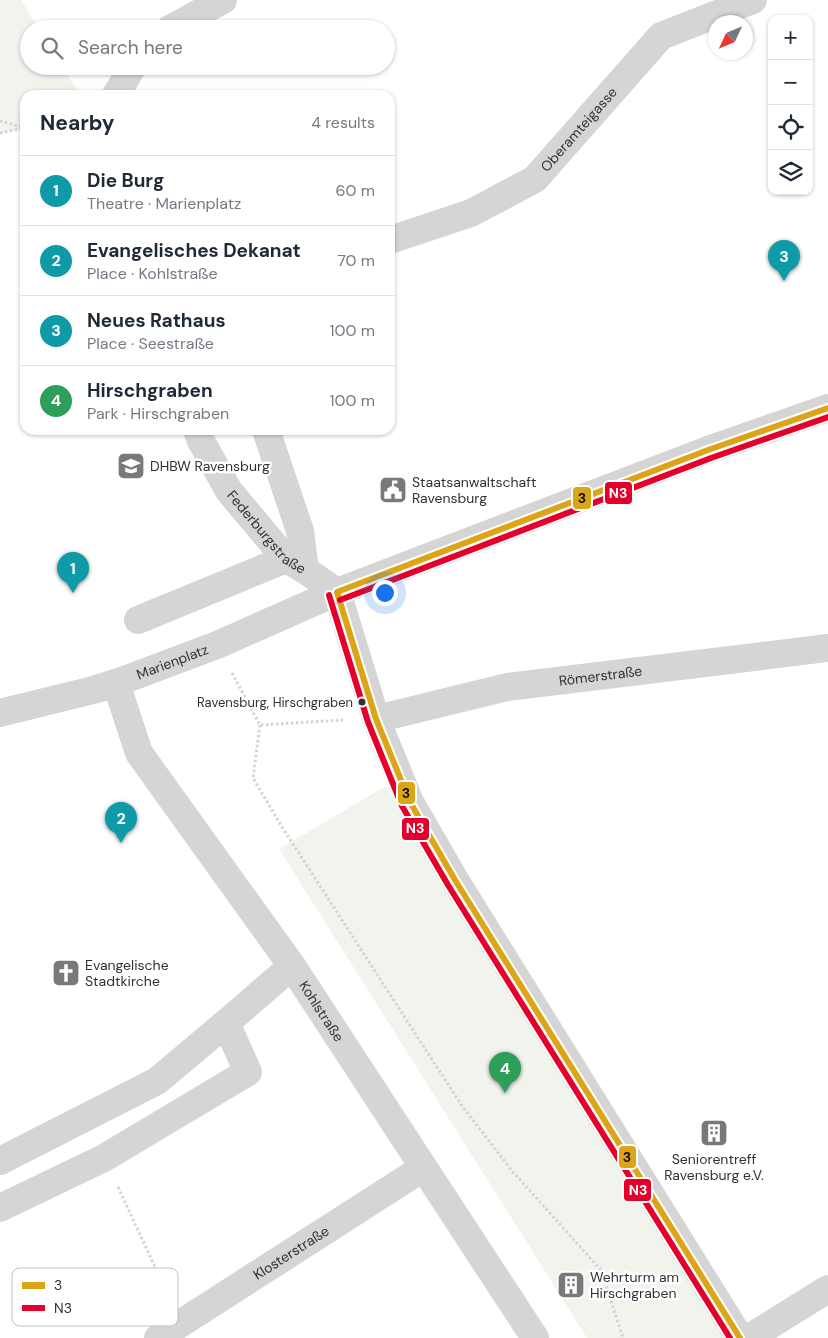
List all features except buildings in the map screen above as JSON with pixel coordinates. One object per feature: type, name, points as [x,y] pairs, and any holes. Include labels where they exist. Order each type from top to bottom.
[{"type":"street","points":[[186,20],[223,0]]},
{"type":"street","name":"Oberamteigasse","points":[[395,238],[471,213],[535,179],[660,36],[753,0]]},
{"type":"street","points":[[119,90],[128,75]]},
{"type":"street","name":"Marienplatz","points":[[0,713],[116,683],[217,645],[337,592],[708,450],[828,408]]},
{"type":"street","name":"Federburgstraße","points":[[199,435],[230,491],[296,564],[337,592]]},
{"type":"street","points":[[138,620],[296,564],[300,531],[268,435]]},
{"type":"street","points":[[337,592],[376,719],[410,802],[455,880],[740,1338]]},
{"type":"street","name":"Römerstraße","points":[[376,719],[507,688],[828,648]]},
{"type":"street","name":"Kohlstraße","points":[[116,683],[139,754],[292,966],[535,1338]]},
{"type":"street","points":[[0,1161],[157,1081],[292,966]]},
{"type":"street","points":[[0,1208],[104,1158],[248,1072],[226,1023]]},
{"type":"street","name":"Klosterstraße","points":[[178,1324],[423,1168]]},
{"type":"street","points":[[749,1338],[828,1289]]},
{"type":"street","name":"Klosterstraße","points":[[158,1338],[175,1326]]},
{"type":"path","points":[[0,121],[20,127]]},
{"type":"path","points":[[0,133],[20,129]]},
{"type":"path","points":[[217,645],[260,725],[253,778],[282,827],[462,1106],[513,1172],[600,1270],[623,1338]]},
{"type":"path","points":[[260,725],[376,719]]},
{"type":"path","points":[[104,1158],[156,1268]]},
{"type":"path","points":[[178,1316],[181,1322]]},
{"type":"shaded area","points":[[0,0],[21,0],[33,20],[20,20],[20,75],[68,75],[77,90],[20,90],[20,129],[0,133]]},
{"type":"shaded area","points":[[386,786],[409,826],[730,1338],[587,1338],[279,849]]},
{"type":"transit line","name":"3","points":[[337,592],[708,450],[828,408]]},
{"type":"transit line","name":"N3","points":[[340,600],[711,458],[828,417]]},
{"type":"transit line","name":"3","points":[[337,592],[376,719],[410,802],[455,880],[740,1338]]},
{"type":"transit line","name":"N3","points":[[329,595],[368,722],[402,806],[448,885],[730,1338]]},
{"type":"place","name":"Neues Rathaus","points":[[784,281]]},
{"type":"place","name":"DHBW Ravensburg","points":[[131,466]]},
{"type":"place","name":"Staatsanwaltschaft Ravensburg","points":[[393,490]]},
{"type":"place","name":"Die Burg","points":[[73,593]]},
{"type":"place","name":"Ravensburg, Hirschgraben","points":[[362,702]]},
{"type":"place","name":"Evangelisches Dekanat","points":[[121,843]]},
{"type":"place","name":"Evangelische Stadtkirche","points":[[66,973]]},
{"type":"place","name":"Hirschgraben","points":[[505,1093]]},
{"type":"place","name":"Seniorentreff Ravensburg e.V.","points":[[714,1133]]},
{"type":"place","name":"Wehrturm am Hirschgraben","points":[[571,1285]]}]
